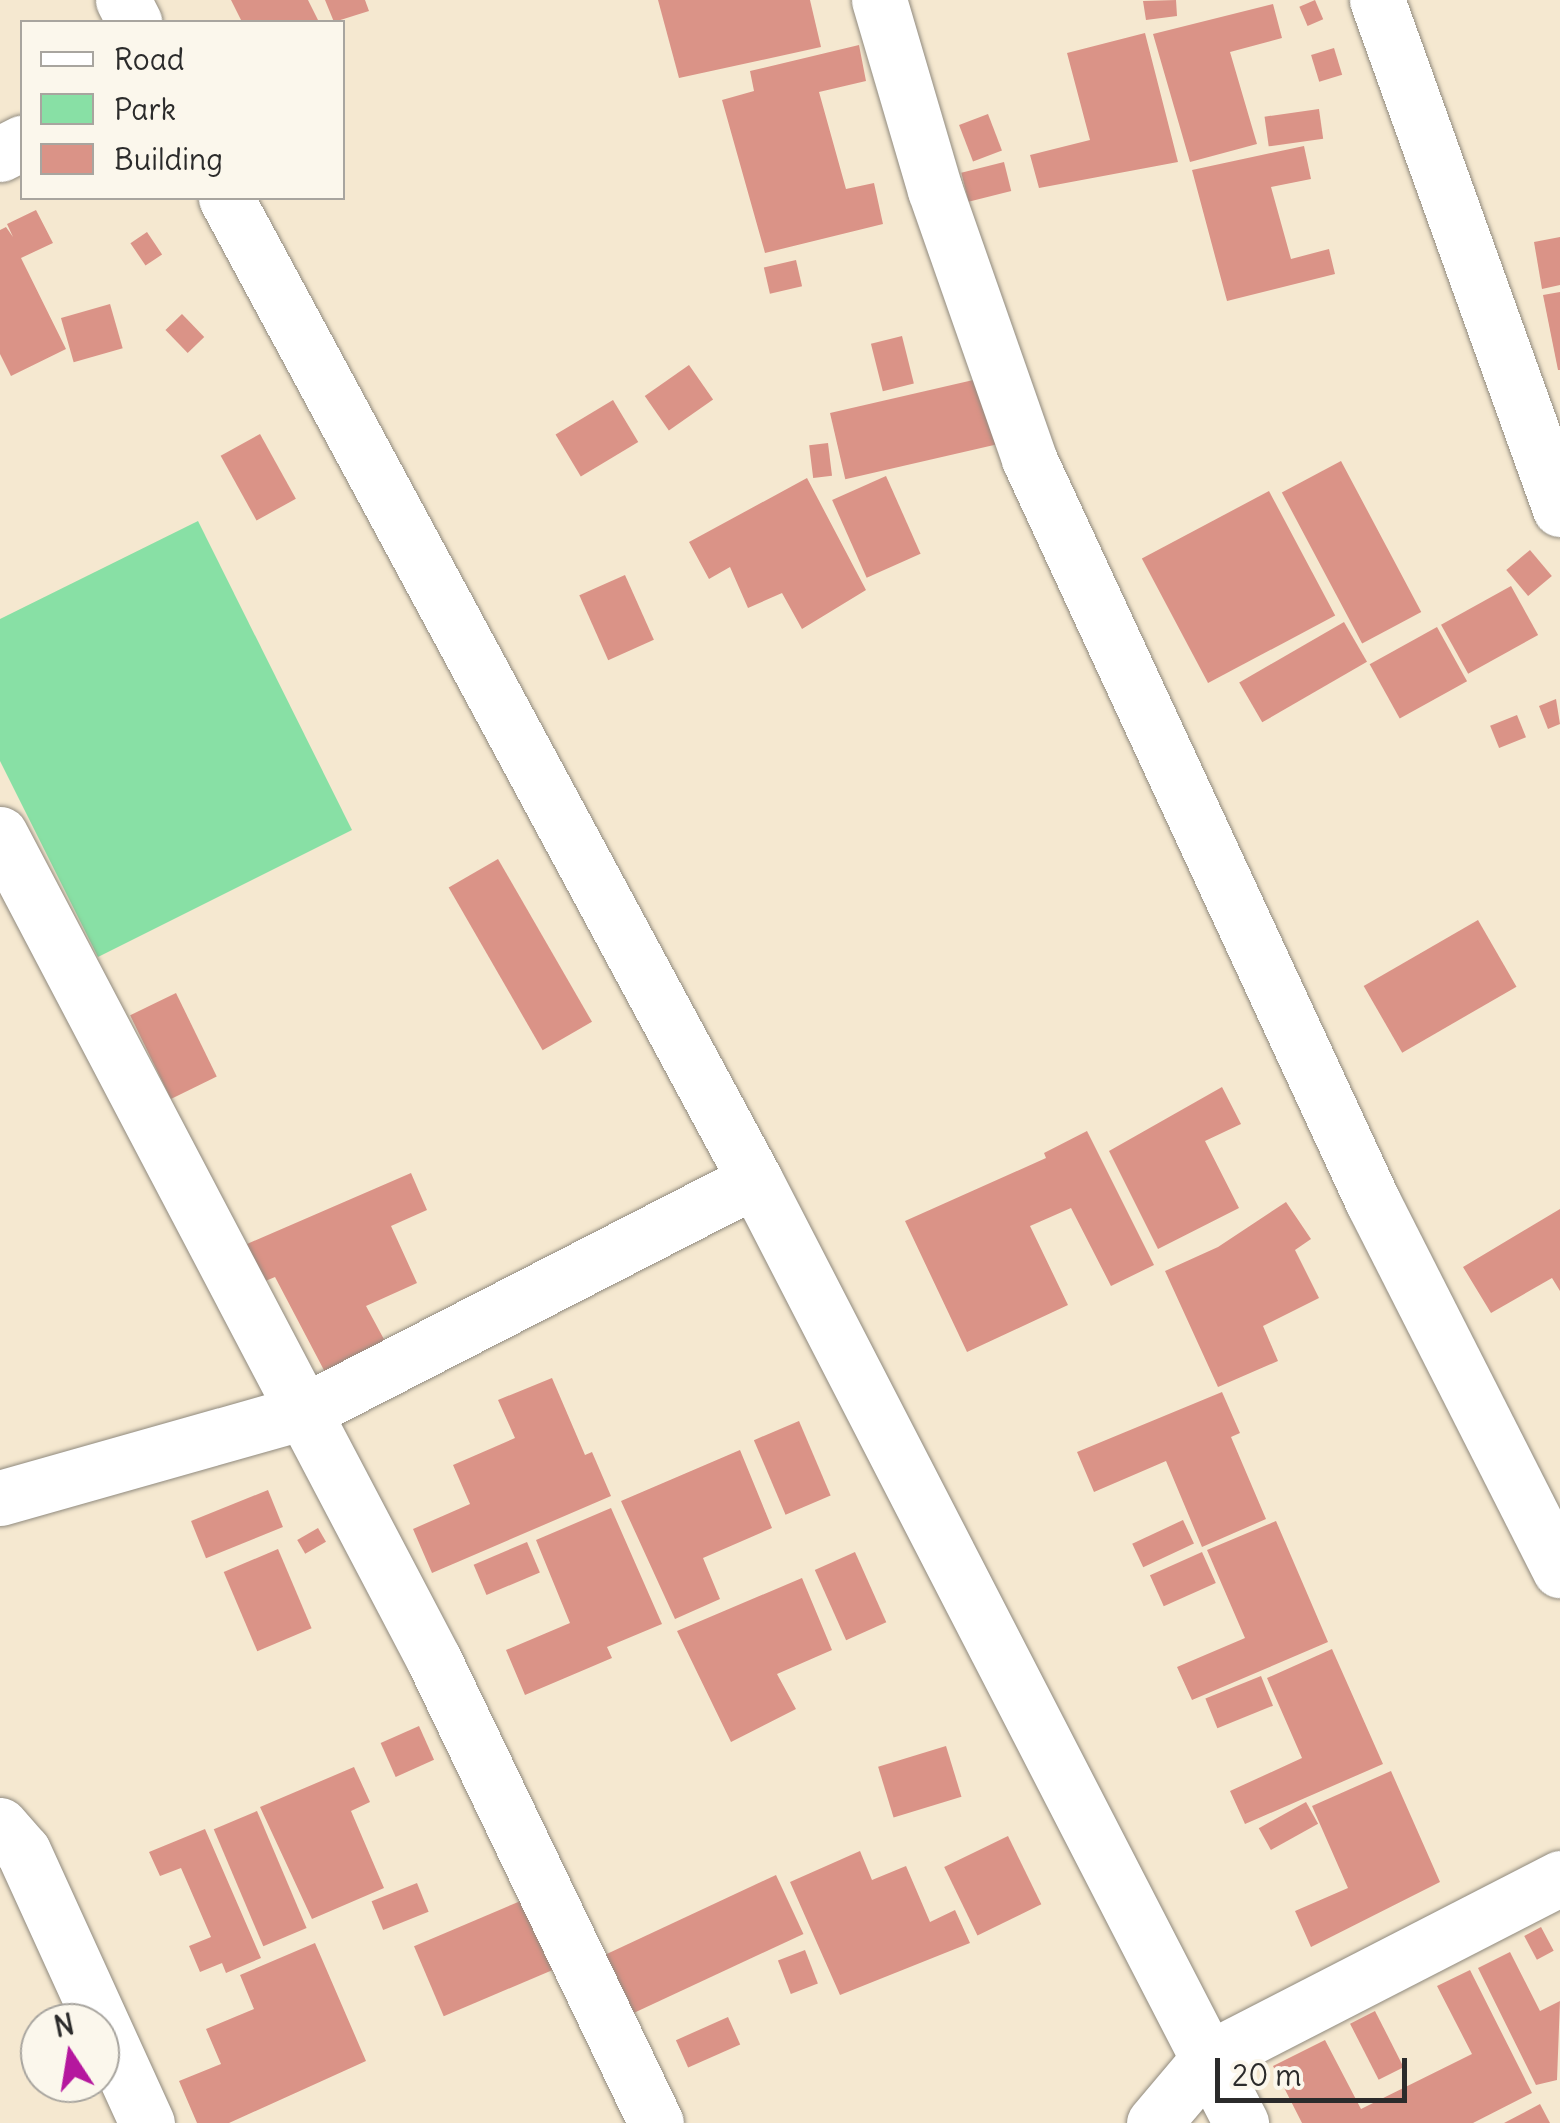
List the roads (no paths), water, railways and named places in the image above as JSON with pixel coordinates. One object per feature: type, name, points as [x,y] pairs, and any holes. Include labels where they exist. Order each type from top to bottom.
[{"type":"street","points":[[879,0],[936,190],[1028,459],[1372,1202],[1560,1570]]},
{"type":"street","points":[[1377,0],[1560,509]]},
{"type":"street","points":[[227,200],[755,1180],[1241,2123]]},
{"type":"street","points":[[0,834],[300,1413],[434,1660],[656,2123]]},
{"type":"street","points":[[0,1498],[300,1413],[755,1180]]},
{"type":"street","points":[[0,1824],[22,1852],[147,2123]]},
{"type":"street","points":[[1154,2123],[1208,2060],[1560,1878]]}]
